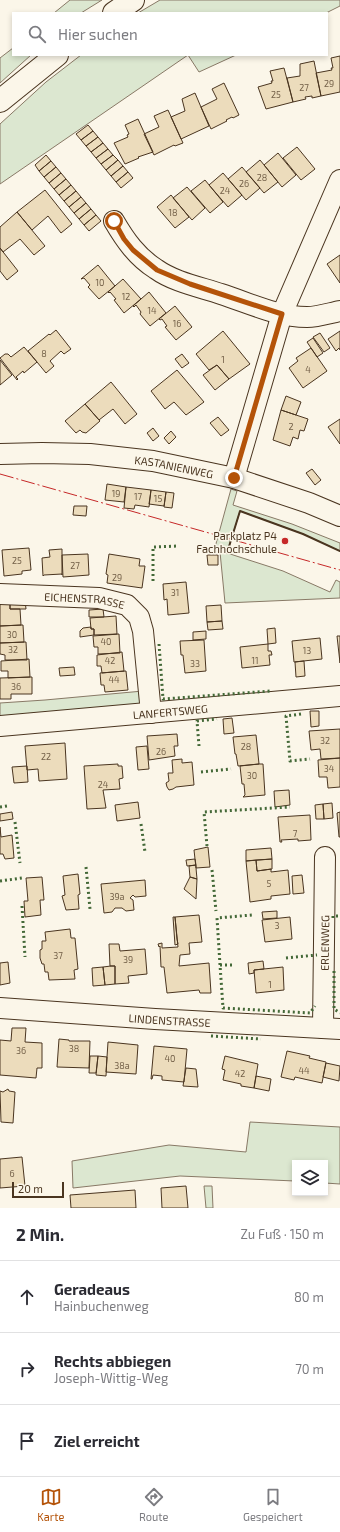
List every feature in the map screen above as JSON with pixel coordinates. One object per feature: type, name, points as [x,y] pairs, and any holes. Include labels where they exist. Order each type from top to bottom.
[{"type":"main road","points":[[115,12],[133,0]]},
{"type":"main road","points":[[0,101],[55,56]]},
{"type":"street","points":[[234,478],[282,314],[340,180]]},
{"type":"street","points":[[114,221],[124,239],[133,250],[157,270],[190,284],[282,314],[307,317],[340,310]]},
{"type":"street","name":"KASTANIENWEG","points":[[0,454],[42,453],[112,456],[153,462],[234,478],[340,516]]},
{"type":"street","name":"EICHENSTRASSE","points":[[0,594],[100,598],[127,605],[139,617],[143,631],[151,713]]},
{"type":"street","name":"LANFERTSWEG","points":[[0,726],[340,696]]},
{"type":"street","name":"ERLENWEG","points":[[325,857],[332,1028]]},
{"type":"street","name":"LINDENSTRASSE","points":[[0,1008],[155,1019],[332,1028]]},
{"type":"green space","points":[[70,0],[102,0],[83,12],[55,12]]},
{"type":"green space","points":[[160,0],[340,0],[340,6],[328,12],[140,12]]},
{"type":"green space","points":[[12,49],[12,56],[30,56],[0,83],[0,58]]},
{"type":"green space","points":[[80,56],[187,56],[0,184],[0,124],[46,82]]},
{"type":"green space","points":[[189,56],[234,56],[199,72]]},
{"type":"green space","points":[[231,489],[237,491],[233,505],[292,524],[340,543],[340,551],[303,534],[240,511],[227,553],[283,571],[330,592],[336,580],[340,582],[340,598],[225,603],[220,552],[214,551]]},
{"type":"green space","points":[[143,691],[145,709],[0,722],[0,703]]},
{"type":"green space","points":[[250,1122],[340,1127],[340,1184],[328,1183],[328,1160],[292,1160],[292,1181],[180,1176],[73,1188],[72,1161],[169,1145],[246,1152]]},
{"type":"green space","points":[[204,1186],[212,1186],[213,1208],[206,1208]]},
{"type":"building","points":[[340,56],[340,92],[321,96],[316,73],[332,70],[331,58]]},
{"type":"building","points":[[314,61],[321,96],[312,98],[312,96],[305,97],[306,99],[293,102],[287,78],[300,76],[300,64]]},
{"type":"building","points":[[284,68],[293,102],[266,109],[258,87],[272,83],[271,81],[273,81],[270,71]]},
{"type":"building","points":[[224,83],[239,115],[226,120],[227,121],[211,129],[201,107],[217,99],[212,89]]},
{"type":"building","points":[[195,93],[209,126],[181,139],[171,117],[185,111],[182,99]]},
{"type":"building","points":[[168,110],[183,143],[174,145],[154,155],[144,134],[159,127],[154,116]]},
{"type":"building","points":[[138,119],[153,152],[138,157],[139,158],[125,164],[114,143],[128,137],[127,135],[129,134],[125,125]]},
{"type":"building","points":[[88,125],[93,131],[81,140],[76,134]]},
{"type":"building","points":[[93,131],[98,137],[86,146],[81,140]]},
{"type":"building","points":[[98,137],[103,143],[91,152],[86,146]]},
{"type":"building","points":[[103,143],[108,149],[96,158],[91,152]]},
{"type":"building","points":[[297,147],[315,169],[301,180],[283,158]]},
{"type":"building","points":[[108,149],[113,155],[101,164],[96,158]]},
{"type":"building","points":[[278,153],[296,175],[282,187],[264,165]]},
{"type":"building","points":[[46,155],[51,161],[39,171],[35,165]]},
{"type":"building","points":[[113,155],[118,160],[106,170],[101,164]]},
{"type":"building","points":[[118,160],[123,166],[111,176],[106,170]]},
{"type":"building","points":[[260,160],[278,182],[264,193],[246,172]]},
{"type":"building","points":[[51,161],[56,167],[44,177],[39,171]]},
{"type":"building","points":[[123,166],[128,172],[116,182],[111,176]]},
{"type":"building","points":[[56,167],[61,173],[49,183],[44,177]]},
{"type":"building","points":[[242,167],[260,188],[246,200],[228,179]]},
{"type":"building","points":[[128,172],[133,178],[121,188],[116,182]]},
{"type":"building","points":[[61,173],[66,179],[54,189],[49,183]]},
{"type":"building","points":[[223,173],[242,195],[228,207],[209,185]]},
{"type":"building","points":[[66,179],[71,185],[59,195],[54,189]]},
{"type":"building","points":[[205,180],[223,202],[210,213],[191,191]]},
{"type":"building","points":[[71,185],[76,191],[64,201],[59,195]]},
{"type":"building","points":[[187,187],[205,208],[192,220],[173,198]]},
{"type":"building","points":[[45,190],[72,224],[61,233],[48,216],[32,230],[17,212]]},
{"type":"building","points":[[76,191],[81,197],[69,207],[64,201]]},
{"type":"building","points":[[171,195],[189,217],[175,228],[157,207]]},
{"type":"building","points":[[81,197],[86,203],[74,213],[69,207]]},
{"type":"building","points":[[86,203],[91,209],[79,219],[74,213]]},
{"type":"building","points":[[91,209],[96,215],[84,225],[79,219]]},
{"type":"building","points":[[17,212],[45,246],[34,255],[20,239],[3,252],[0,248],[0,227]]},
{"type":"building","points":[[96,215],[101,221],[89,231],[84,225]]},
{"type":"building","points":[[0,248],[18,271],[7,280],[0,271]]},
{"type":"building","points":[[340,255],[340,283],[327,264]]},
{"type":"building","points":[[98,265],[115,286],[99,299],[88,287],[90,285],[84,278],[81,279]]},
{"type":"building","points":[[123,279],[141,299],[124,313],[114,300],[116,299],[110,292],[108,292]]},
{"type":"building","points":[[149,292],[166,313],[150,326],[140,314],[141,312],[136,305],[134,307],[133,306]]},
{"type":"building","points":[[175,306],[192,327],[176,340],[165,327],[167,326],[162,319],[159,319]]},
{"type":"building","points":[[56,330],[71,349],[64,354],[61,351],[50,361],[54,366],[46,373],[28,351]]},
{"type":"building","points":[[223,331],[250,364],[229,379],[217,365],[209,370],[196,354]]},
{"type":"building","points":[[340,331],[340,350],[339,348],[336,351],[328,339]]},
{"type":"building","points":[[320,333],[330,348],[324,352],[313,337]]},
{"type":"building","points":[[313,338],[323,353],[317,357],[307,342]]},
{"type":"building","points":[[24,347],[37,362],[24,373],[23,371],[16,377],[18,379],[17,380],[0,358],[5,354],[8,354],[11,357]]},
{"type":"building","points":[[311,348],[327,371],[303,388],[289,368],[298,361],[296,358]]},
{"type":"building","points":[[182,354],[189,363],[182,368],[175,359]]},
{"type":"building","points":[[0,360],[12,375],[0,385]]},
{"type":"building","points":[[217,365],[229,379],[215,390],[203,375]]},
{"type":"building","points":[[177,370],[204,402],[186,415],[174,402],[165,409],[151,391]]},
{"type":"building","points":[[111,382],[137,414],[125,424],[113,409],[99,420],[85,404]]},
{"type":"building","points":[[286,396],[301,402],[296,415],[281,410]]},
{"type":"building","points":[[85,404],[100,421],[86,433],[80,430],[76,433],[65,421]]},
{"type":"building","points":[[281,410],[308,419],[304,431],[300,430],[298,439],[293,437],[290,446],[273,440]]},
{"type":"building","points":[[218,417],[229,430],[221,436],[210,423]]},
{"type":"building","points":[[340,419],[340,444],[328,427]]},
{"type":"building","points":[[153,428],[159,436],[153,441],[147,433]]},
{"type":"building","points":[[171,431],[176,437],[169,444],[164,438]]},
{"type":"building","points":[[312,469],[321,480],[315,485],[306,473]]},
{"type":"building","points":[[107,484],[126,487],[124,502],[105,500]]},
{"type":"building","points":[[126,487],[151,490],[149,507],[135,505],[134,509],[124,508]]},
{"type":"building","points":[[151,490],[166,492],[164,506],[149,504]]},
{"type":"building","points":[[166,492],[174,493],[172,508],[164,507]]},
{"type":"building","points":[[74,506],[87,506],[86,516],[73,515]]},
{"type":"building","points":[[29,548],[31,570],[22,571],[22,574],[4,576],[2,550]]},
{"type":"building","points":[[62,549],[62,574],[43,576],[42,558],[50,557],[49,550]]},
{"type":"building","points":[[88,554],[89,575],[63,577],[62,555]]},
{"type":"building","points":[[109,554],[140,559],[139,566],[145,566],[142,588],[107,583],[108,575],[106,574]]},
{"type":"building","points":[[207,555],[218,555],[218,565],[208,565]]},
{"type":"building","points":[[186,582],[189,613],[168,615],[167,599],[164,600],[163,584]]},
{"type":"building","points":[[10,600],[10,609],[20,609],[21,625],[0,626],[0,601]]},
{"type":"building","points":[[10,600],[25,600],[26,609],[10,609]]},
{"type":"building","points":[[221,605],[222,621],[207,622],[206,606]]},
{"type":"building","points":[[103,609],[104,617],[89,617],[89,610]]},
{"type":"building","points":[[116,616],[117,634],[94,635],[94,629],[91,629],[90,618]]},
{"type":"building","points":[[222,621],[223,629],[208,630],[207,622]]},
{"type":"building","points":[[23,625],[24,642],[0,643],[0,626]]},
{"type":"building","points":[[91,627],[91,629],[94,629],[94,635],[80,637],[80,631],[83,628]]},
{"type":"building","points":[[275,628],[276,643],[268,644],[267,629]]},
{"type":"building","points":[[206,631],[206,639],[193,640],[193,632]]},
{"type":"building","points":[[119,634],[120,653],[98,654],[98,647],[94,647],[93,636]]},
{"type":"building","points":[[337,636],[340,636],[340,663]]},
{"type":"building","points":[[320,638],[322,659],[294,662],[292,641]]},
{"type":"building","points":[[204,640],[206,671],[185,673],[180,641]]},
{"type":"building","points":[[26,642],[27,660],[5,660],[5,655],[0,654],[0,643]]},
{"type":"building","points":[[268,644],[268,651],[271,651],[272,655],[269,655],[270,665],[242,668],[240,647]]},
{"type":"building","points":[[122,652],[124,671],[102,673],[101,666],[97,666],[97,655]]},
{"type":"building","points":[[29,659],[30,677],[8,678],[8,671],[1,671],[1,661]]},
{"type":"building","points":[[304,661],[305,676],[296,677],[295,662]]},
{"type":"building","points":[[74,667],[75,675],[60,676],[59,668]]},
{"type":"building","points":[[126,671],[128,690],[105,692],[104,685],[101,685],[100,673]]},
{"type":"building","points":[[32,677],[32,694],[11,694],[11,699],[0,699],[0,678]]},
{"type":"building","points":[[310,711],[319,711],[319,726],[311,727]]},
{"type":"building","points":[[232,718],[234,733],[224,734],[223,719]]},
{"type":"building","points":[[340,729],[340,758],[321,759],[320,749],[311,750],[309,731]]},
{"type":"building","points":[[177,734],[178,746],[174,746],[175,756],[149,760],[147,736]]},
{"type":"building","points":[[256,735],[259,764],[238,766],[233,737]]},
{"type":"building","points":[[65,743],[67,779],[39,781],[38,769],[27,770],[25,746]]},
{"type":"building","points":[[147,746],[149,769],[138,770],[136,747]]},
{"type":"building","points":[[340,758],[340,787],[328,788],[327,777],[319,777],[318,760]]},
{"type":"building","points":[[182,759],[182,763],[192,762],[194,785],[176,787],[169,790],[166,783],[169,781],[168,773],[173,773],[172,760]]},
{"type":"building","points":[[118,764],[118,766],[122,766],[123,778],[119,779],[120,789],[103,790],[106,808],[87,809],[84,766]]},
{"type":"building","points":[[263,764],[265,795],[243,797],[245,795],[244,784],[242,784],[240,766]]},
{"type":"building","points":[[27,766],[28,782],[14,783],[12,767]]},
{"type":"building","points":[[289,790],[290,805],[275,807],[274,791]]},
{"type":"building","points":[[138,802],[140,818],[117,821],[115,805]]},
{"type":"building","points":[[332,803],[333,818],[324,819],[323,804]]},
{"type":"building","points":[[323,804],[324,819],[316,819],[315,805]]},
{"type":"building","points":[[12,812],[13,819],[0,821],[0,814]]},
{"type":"building","points":[[340,812],[340,837],[339,837],[337,813]]},
{"type":"building","points":[[310,815],[311,840],[281,840],[282,842],[280,842],[278,817]]},
{"type":"building","points":[[0,827],[1,837],[12,835],[14,858],[5,859],[3,854],[0,854]]},
{"type":"building","points":[[208,847],[210,867],[196,868],[194,850]]},
{"type":"building","points":[[271,848],[272,859],[246,861],[246,850]]},
{"type":"building","points":[[195,859],[196,865],[187,866],[186,860]]},
{"type":"building","points":[[272,859],[272,869],[257,871],[256,860]]},
{"type":"building","points":[[256,860],[257,871],[271,869],[271,872],[288,870],[290,894],[271,896],[271,899],[250,902],[246,861]]},
{"type":"building","points":[[196,865],[197,879],[190,877],[189,866]]},
{"type":"building","points":[[78,874],[80,894],[78,895],[79,909],[66,910],[62,896],[65,895],[63,876]]},
{"type":"building","points":[[302,875],[304,893],[293,894],[292,876]]},
{"type":"building","points":[[42,877],[44,900],[40,900],[41,915],[25,917],[24,901],[28,901],[26,878]]},
{"type":"building","points":[[190,877],[197,879],[196,899],[184,889]]},
{"type":"building","points":[[145,880],[146,896],[135,897],[133,895],[130,898],[133,900],[134,910],[126,911],[122,908],[115,908],[112,912],[104,913],[101,884]]},
{"type":"building","points":[[277,911],[277,918],[263,919],[262,912]]},
{"type":"building","points":[[199,915],[202,942],[189,943],[190,954],[180,955],[179,966],[209,963],[211,993],[200,993],[199,990],[167,993],[164,967],[161,967],[160,946],[159,947],[158,944],[162,943],[162,948],[178,947],[175,917]]},
{"type":"building","points":[[173,917],[175,917],[178,944],[175,945]]},
{"type":"building","points":[[290,917],[292,939],[265,942],[262,920]]},
{"type":"building","points":[[70,929],[71,938],[75,938],[78,969],[74,970],[75,979],[49,980],[48,972],[45,972],[44,964],[42,964],[40,958],[42,941],[46,941],[45,932]]},
{"type":"building","points":[[109,944],[119,944],[120,951],[145,949],[147,974],[128,976],[129,983],[115,984],[115,966],[110,966]]},
{"type":"building","points":[[263,961],[264,969],[254,970],[254,973],[249,974],[248,963]]},
{"type":"building","points":[[8,962],[10,983],[0,985],[0,963]]},
{"type":"building","points":[[115,966],[115,984],[105,985],[103,967]]},
{"type":"building","points":[[103,967],[105,985],[93,986],[92,968]]},
{"type":"building","points":[[283,967],[284,990],[256,993],[254,970]]},
{"type":"building","points":[[12,1028],[26,1028],[25,1042],[42,1043],[42,1068],[37,1068],[36,1078],[0,1075],[0,1040],[11,1041]]},
{"type":"building","points":[[59,1039],[69,1041],[90,1041],[89,1068],[57,1067]]},
{"type":"building","points":[[108,1042],[138,1045],[136,1074],[106,1072]]},
{"type":"building","points":[[154,1046],[187,1049],[184,1082],[162,1080],[162,1076],[153,1075],[151,1079]]},
{"type":"building","points":[[287,1051],[310,1056],[309,1058],[326,1062],[322,1083],[295,1077],[294,1080],[281,1077]]},
{"type":"building","points":[[90,1056],[98,1056],[96,1073],[89,1073]]},
{"type":"building","points":[[98,1056],[107,1057],[106,1076],[96,1075]]},
{"type":"building","points":[[225,1056],[258,1064],[254,1088],[241,1086],[241,1084],[223,1080],[225,1070],[222,1069]]},
{"type":"building","points":[[326,1063],[340,1066],[339,1081],[323,1077]]},
{"type":"building","points":[[186,1068],[196,1069],[198,1087],[183,1086]]},
{"type":"building","points":[[256,1076],[271,1079],[269,1091],[254,1088]]},
{"type":"building","points":[[8,1089],[9,1091],[15,1092],[13,1123],[1,1122],[0,1091],[3,1092]]},
{"type":"building","points":[[22,1157],[25,1186],[0,1188],[0,1159]]},
{"type":"building","points":[[186,1186],[188,1208],[162,1208],[161,1188]]},
{"type":"building","points":[[135,1190],[136,1208],[71,1208],[70,1195]]},
{"type":"hedge","points":[[153,581],[153,547],[179,546]]},
{"type":"hedge","points":[[159,644],[163,699],[271,691]]},
{"type":"hedge","points":[[301,714],[286,716],[290,761],[310,759]]},
{"type":"hedge","points":[[199,746],[197,721],[217,719]]},
{"type":"hedge","points":[[201,772],[231,769]]},
{"type":"hedge","points":[[0,807],[7,806]]},
{"type":"hedge","points":[[207,846],[204,812],[290,807]]},
{"type":"hedge","points":[[15,822],[20,863]]},
{"type":"hedge","points":[[141,824],[145,852]]},
{"type":"hedge","points":[[86,867],[90,909]]},
{"type":"hedge","points":[[212,870],[216,911]]},
{"type":"hedge","points":[[0,881],[22,878]]},
{"type":"hedge","points":[[22,906],[25,957]]},
{"type":"hedge","points":[[220,965],[217,918],[252,915]]},
{"type":"hedge","points":[[333,918],[333,916],[340,916]]},
{"type":"hedge","points":[[286,958],[317,955]]},
{"type":"hedge","points":[[232,965],[220,965],[223,1008],[310,1013],[315,1006]]},
{"type":"hedge","points":[[334,971],[334,1009],[340,1013]]},
{"type":"hedge","points":[[211,1036],[261,1039]]},
{"type":"wall","points":[[227,553],[240,511],[303,534],[340,551]]},
{"type":"power","points":[[0,474],[340,570]]},
{"type":"place","name":"Parkplatz P4 Fachhochschule","points":[[285,541]]},
{"type":"route","points":[[114,221],[124,239],[133,250],[147,263],[166,275],[282,314],[234,478]]}]
